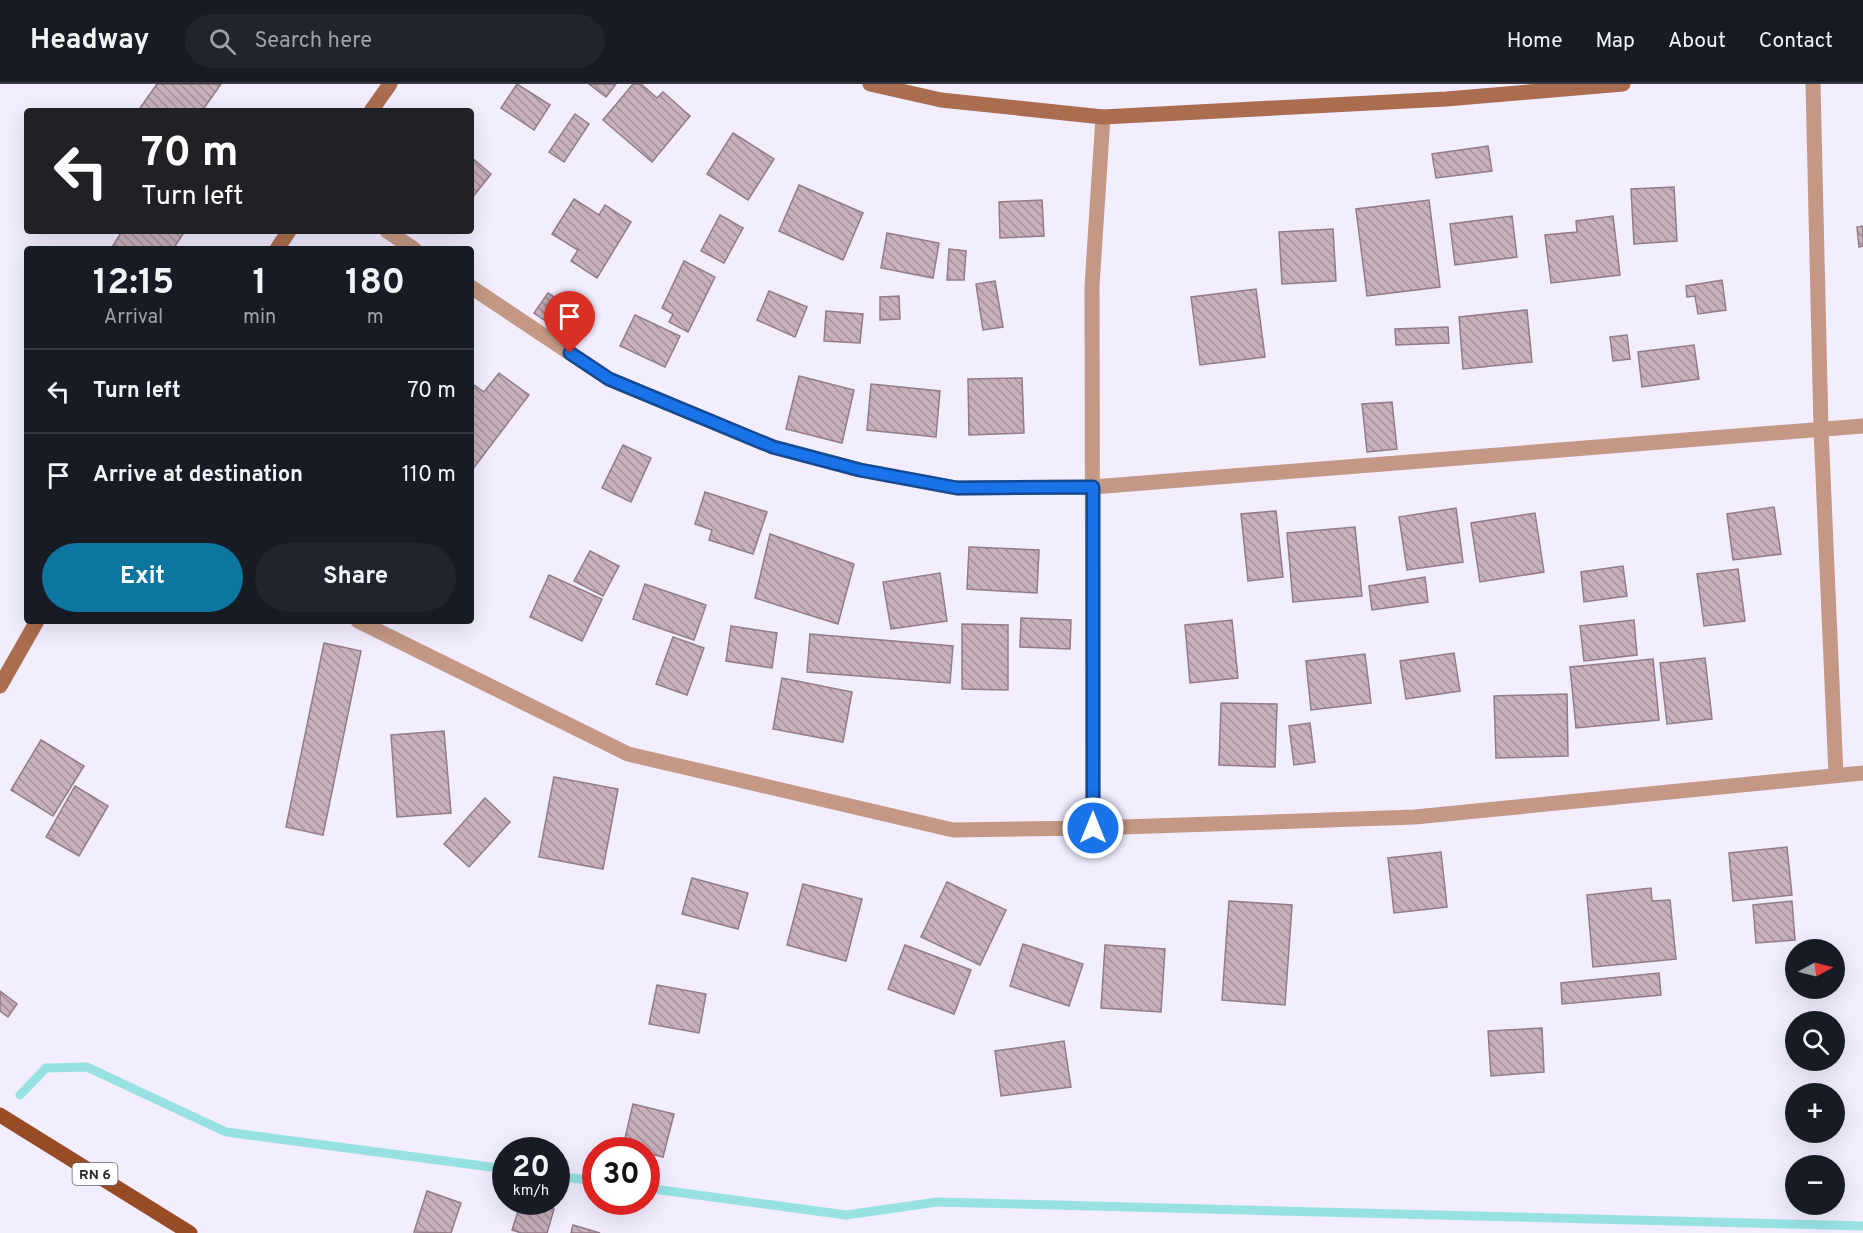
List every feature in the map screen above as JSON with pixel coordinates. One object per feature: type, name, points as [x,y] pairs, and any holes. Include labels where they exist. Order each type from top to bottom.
[{"type":"main road","name":"RN 6","points":[[0,1115],[190,1233]]},
{"type":"street","points":[[373,108],[390,84]]},
{"type":"street","points":[[870,84],[941,100],[1103,117],[1446,99],[1623,84]]},
{"type":"street","points":[[1813,84],[1821,429],[1836,775]]},
{"type":"street","points":[[1093,828],[1092,286],[1103,117]]},
{"type":"street","points":[[392,234],[410,246]]},
{"type":"street","points":[[474,289],[609,379],[773,447],[860,470],[957,488],[1093,487],[1863,426]]},
{"type":"street","points":[[0,686],[35,624]]},
{"type":"street","points":[[364,624],[628,754],[953,831],[1415,817],[1863,773]]},
{"type":"building","points":[[157,84],[221,84],[204,108],[140,108]]},
{"type":"building","points":[[517,84],[550,105],[534,130],[501,108]]},
{"type":"building","points":[[589,84],[616,84],[606,97]]},
{"type":"building","points":[[633,84],[641,84],[657,98],[663,92],[690,116],[652,162],[603,120]]},
{"type":"building","points":[[575,114],[589,124],[564,162],[549,152]]},
{"type":"building","points":[[733,133],[774,159],[748,200],[707,174]]},
{"type":"building","points":[[1488,146],[1492,171],[1436,178],[1432,154]]},
{"type":"building","points":[[474,160],[491,174],[474,195]]},
{"type":"building","points":[[799,185],[863,213],[843,260],[779,231]]},
{"type":"building","points":[[1674,187],[1677,241],[1634,244],[1631,189]]},
{"type":"building","points":[[574,199],[599,215],[605,205],[631,222],[597,278],[571,261],[578,250],[552,234]]},
{"type":"building","points":[[1042,200],[1044,236],[1000,238],[999,202]]},
{"type":"building","points":[[1429,200],[1440,287],[1367,296],[1356,209]]},
{"type":"building","points":[[720,215],[743,228],[724,263],[701,251]]},
{"type":"building","points":[[1512,216],[1517,257],[1455,265],[1450,224]]},
{"type":"building","points":[[1613,216],[1620,275],[1551,283],[1545,235],[1577,232],[1576,221]]},
{"type":"building","points":[[1863,226],[1863,246],[1859,247],[1857,227]]},
{"type":"building","points":[[1333,229],[1336,281],[1282,284],[1279,232]]},
{"type":"building","points":[[887,233],[939,243],[933,278],[881,268]]},
{"type":"building","points":[[120,234],[183,234],[175,246],[113,246]]},
{"type":"building","points":[[949,249],[966,251],[964,280],[947,280]]},
{"type":"building","points":[[684,261],[715,277],[688,332],[669,322],[673,314],[662,308]]},
{"type":"building","points":[[1722,280],[1726,310],[1698,314],[1695,296],[1687,297],[1686,286]]},
{"type":"building","points":[[995,281],[1003,327],[983,330],[976,284]]},
{"type":"building","points":[[1256,289],[1265,357],[1200,365],[1191,297]]},
{"type":"building","points":[[769,291],[807,307],[795,337],[757,320]]},
{"type":"building","points":[[548,293],[586,318],[572,339],[534,313]]},
{"type":"building","points":[[899,296],[900,319],[880,320],[880,297]]},
{"type":"building","points":[[1527,310],[1532,362],[1463,369],[1459,317]]},
{"type":"building","points":[[826,311],[863,314],[860,343],[824,341]]},
{"type":"building","points":[[635,315],[680,336],[665,367],[620,346]]},
{"type":"building","points":[[1448,327],[1449,343],[1396,345],[1395,329]]},
{"type":"building","points":[[1627,335],[1630,359],[1613,361],[1610,337]]},
{"type":"building","points":[[1694,345],[1699,379],[1642,387],[1638,352]]},
{"type":"building","points":[[499,373],[529,395],[474,467],[474,385],[484,392]]},
{"type":"building","points":[[799,376],[854,390],[842,443],[786,429]]},
{"type":"building","points":[[1022,378],[1024,433],[969,435],[968,379]]},
{"type":"building","points":[[871,384],[940,391],[936,437],[867,430]]},
{"type":"building","points":[[1392,402],[1397,449],[1367,452],[1362,404]]},
{"type":"building","points":[[623,445],[651,458],[631,502],[602,488]]},
{"type":"building","points":[[705,492],[767,512],[753,554],[709,540],[712,530],[695,524]]},
{"type":"building","points":[[1774,507],[1781,554],[1733,560],[1727,514]]},
{"type":"building","points":[[1456,508],[1463,562],[1407,570],[1399,517]]},
{"type":"building","points":[[1276,511],[1283,577],[1248,581],[1241,514]]},
{"type":"building","points":[[1535,513],[1544,572],[1480,582],[1471,523]]},
{"type":"building","points":[[1355,527],[1362,596],[1293,602],[1287,533]]},
{"type":"building","points":[[770,534],[854,564],[838,624],[755,598]]},
{"type":"building","points":[[969,547],[1039,550],[1037,593],[967,589]]},
{"type":"building","points":[[590,551],[619,566],[603,596],[574,581]]},
{"type":"building","points":[[1623,566],[1627,596],[1584,602],[1581,572]]},
{"type":"building","points":[[1738,569],[1745,621],[1704,626],[1697,574]]},
{"type":"building","points":[[940,573],[947,621],[891,629],[883,582]]},
{"type":"building","points":[[549,575],[602,599],[582,641],[530,617]]},
{"type":"building","points":[[1425,577],[1428,602],[1372,610],[1369,586]]},
{"type":"building","points":[[645,584],[706,605],[694,640],[633,619]]},
{"type":"building","points":[[1021,618],[1071,620],[1070,649],[1020,647]]},
{"type":"building","points":[[1232,620],[1238,678],[1190,683],[1185,625]]},
{"type":"building","points":[[1634,620],[1637,655],[1584,661],[1580,626]]},
{"type":"building","points":[[962,624],[1008,625],[1008,690],[962,689]]},
{"type":"building","points":[[731,626],[777,633],[772,668],[726,661]]},
{"type":"building","points":[[810,634],[953,646],[950,683],[807,672]]},
{"type":"building","points":[[673,637],[704,648],[687,695],[656,684]]},
{"type":"building","points":[[324,643],[361,651],[323,835],[286,827]]},
{"type":"building","points":[[1454,653],[1460,691],[1406,699],[1400,661]]},
{"type":"building","points":[[1365,654],[1371,703],[1311,710],[1306,661]]},
{"type":"building","points":[[1705,658],[1712,719],[1667,724],[1660,663]]},
{"type":"building","points":[[1653,659],[1659,720],[1576,728],[1570,667]]},
{"type":"building","points":[[782,678],[852,692],[843,742],[773,729]]},
{"type":"building","points":[[1567,694],[1568,756],[1496,758],[1494,696]]},
{"type":"building","points":[[1221,703],[1277,704],[1275,767],[1219,765]]},
{"type":"building","points":[[1310,723],[1315,762],[1294,765],[1289,726]]},
{"type":"building","points":[[444,731],[451,813],[397,817],[391,735]]},
{"type":"building","points":[[41,740],[84,766],[53,816],[11,790]]},
{"type":"building","points":[[554,777],[618,789],[603,869],[539,857]]},
{"type":"building","points":[[75,786],[108,806],[79,856],[46,837]]},
{"type":"building","points":[[485,798],[510,822],[469,867],[444,844]]},
{"type":"building","points":[[1787,847],[1792,895],[1733,901],[1729,853]]},
{"type":"building","points":[[1441,852],[1447,907],[1394,913],[1388,858]]},
{"type":"building","points":[[692,878],[748,893],[738,929],[682,914]]},
{"type":"building","points":[[947,882],[1006,910],[980,965],[921,937]]},
{"type":"building","points":[[803,884],[862,899],[846,961],[787,945]]},
{"type":"building","points":[[1651,888],[1652,901],[1670,900],[1676,959],[1593,967],[1587,895]]},
{"type":"building","points":[[1229,901],[1292,905],[1285,1005],[1222,1000]]},
{"type":"building","points":[[1792,901],[1795,939],[1756,943],[1753,905]]},
{"type":"building","points":[[1023,944],[1083,964],[1069,1006],[1010,986]]},
{"type":"building","points":[[905,945],[971,970],[954,1014],[888,989]]},
{"type":"building","points":[[1105,945],[1165,949],[1161,1012],[1101,1008]]},
{"type":"building","points":[[1659,973],[1661,995],[1562,1004],[1561,983]]},
{"type":"building","points":[[657,985],[706,994],[699,1033],[649,1024]]},
{"type":"building","points":[[0,991],[17,1004],[8,1017],[0,1011]]},
{"type":"building","points":[[1542,1028],[1544,1072],[1491,1076],[1488,1031]]},
{"type":"building","points":[[1064,1041],[1071,1087],[1001,1096],[995,1051]]},
{"type":"building","points":[[633,1104],[674,1114],[663,1157],[660,1156],[660,1137],[625,1137]]},
{"type":"building","points":[[427,1191],[461,1203],[451,1233],[414,1232]]},
{"type":"building","points":[[517,1215],[552,1215],[547,1233],[521,1233],[512,1230]]},
{"type":"building","points":[[573,1225],[600,1233],[571,1233]]},
{"type":"waterway","points":[[20,1095],[46,1068],[87,1067],[226,1132],[492,1167]]},
{"type":"waterway","points":[[570,1178],[582,1179]]},
{"type":"waterway","points":[[660,1190],[846,1215],[937,1202],[1863,1226]]},
{"type":"route","points":[[570,353],[609,379],[773,447],[860,470],[957,488],[1093,487],[1093,828]]}]
